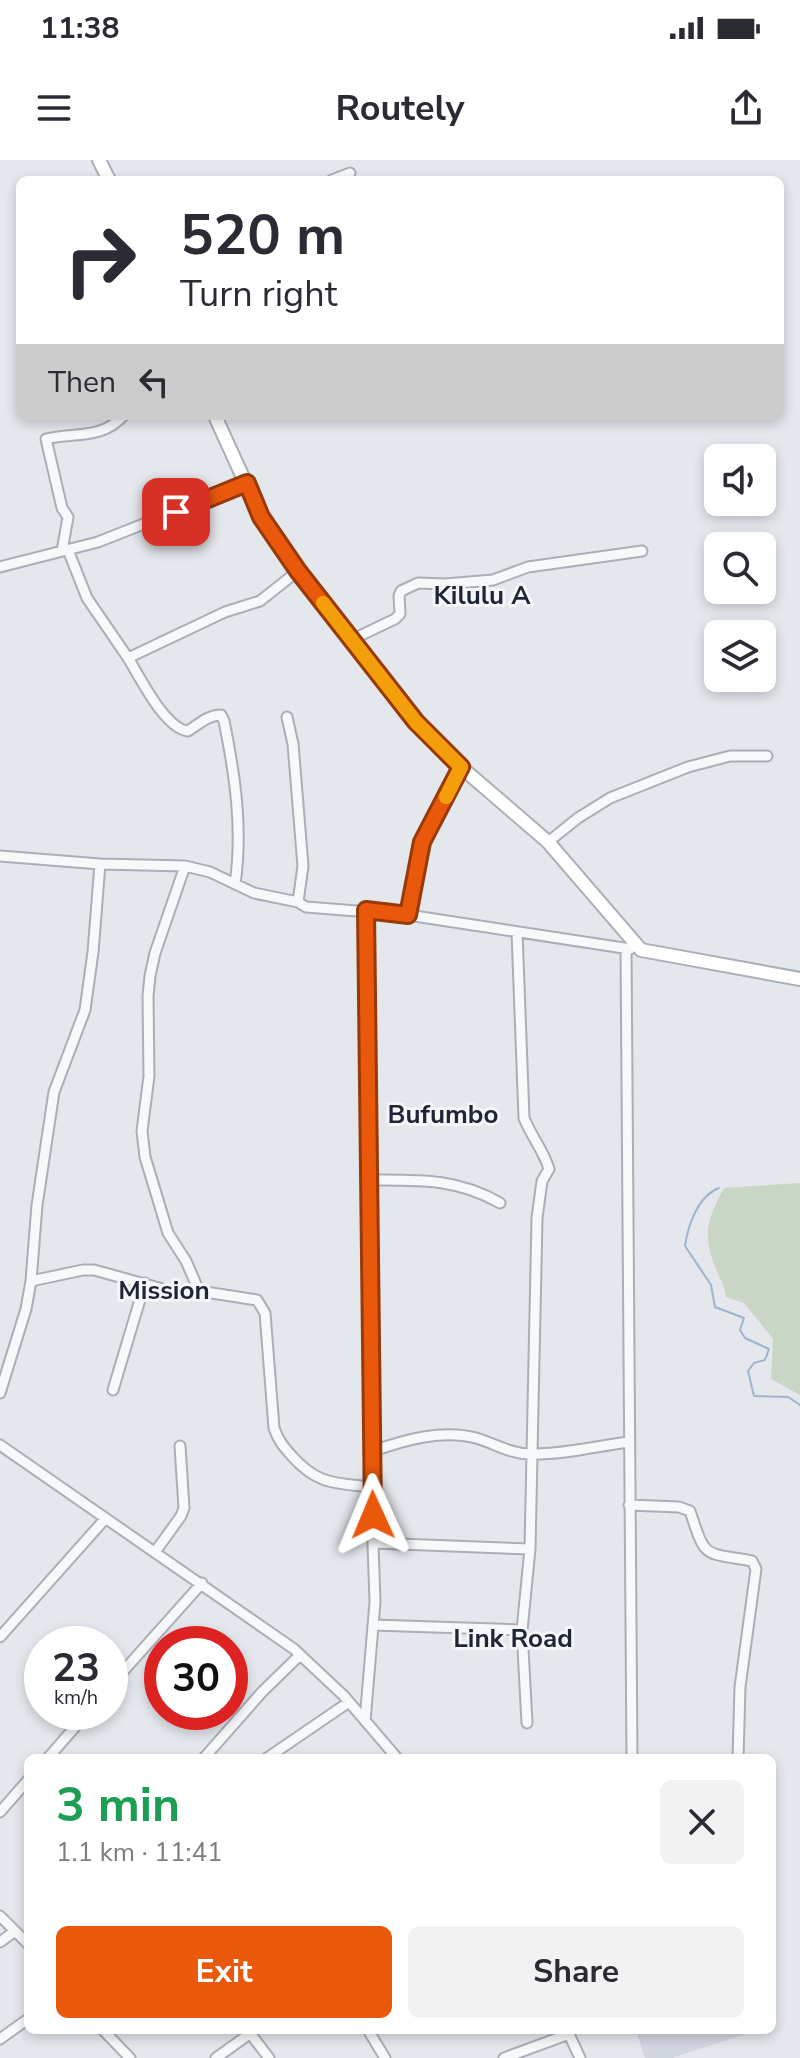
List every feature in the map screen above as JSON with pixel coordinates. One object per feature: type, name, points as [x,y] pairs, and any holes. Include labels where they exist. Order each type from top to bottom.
[{"type":"street","points":[[342,176],[350,173]]},
{"type":"street","points":[[118,420],[109,428],[90,435],[46,439],[62,508],[68,517],[65,550],[87,598],[158,706],[177,728],[188,731],[203,720],[221,715],[235,775],[239,836],[235,884]]},
{"type":"street","points":[[217,420],[261,517],[298,571],[416,722],[461,767],[548,842],[641,950]]},
{"type":"street","points":[[0,567],[153,522],[247,483]]},
{"type":"street","points":[[351,640],[395,619],[400,614],[401,591],[418,583],[493,580],[528,567],[642,551]]},
{"type":"street","points":[[128,658],[225,612],[260,601],[298,571]]},
{"type":"street","points":[[287,717],[293,744],[303,866],[298,902]]},
{"type":"street","points":[[548,842],[610,798],[688,767],[730,756],[767,756]]},
{"type":"street","points":[[408,915],[422,842],[461,767]]},
{"type":"street","points":[[0,856],[100,864],[185,866],[210,872],[263,896],[298,902],[315,909],[408,915],[641,950],[800,979]]},
{"type":"street","points":[[0,1393],[26,1309],[54,1092],[85,1010],[100,864]]},
{"type":"street","points":[[185,866],[150,976],[149,1076],[142,1131],[145,1157],[168,1233],[186,1261],[199,1291]]},
{"type":"street","points":[[365,1721],[373,1625],[374,1543],[366,910]]},
{"type":"street","points":[[517,932],[524,1118],[533,1142],[545,1155],[549,1169],[542,1181],[537,1218],[530,1549],[522,1630],[527,1723]]},
{"type":"street","points":[[626,948],[632,1754]]},
{"type":"street","points":[[370,1180],[438,1180],[479,1191],[500,1203]]},
{"type":"street","points":[[31,1281],[83,1270],[170,1291],[199,1291],[257,1300],[265,1313],[274,1428],[278,1440],[313,1477],[371,1487]]},
{"type":"street","points":[[113,1390],[145,1283]]},
{"type":"street","points":[[373,1451],[407,1439],[467,1436],[512,1452],[531,1454],[628,1442]]},
{"type":"street","points":[[0,1445],[202,1583],[300,1655],[349,1702],[394,1754]]},
{"type":"street","points":[[155,1552],[184,1508],[180,1446]]},
{"type":"street","points":[[629,1505],[679,1507],[690,1511],[702,1547],[709,1553],[752,1561],[756,1569],[740,1687],[738,1754]]},
{"type":"street","points":[[0,1637],[105,1519]]},
{"type":"street","points":[[374,1543],[530,1549]]},
{"type":"street","points":[[128,1666],[202,1583]]},
{"type":"street","points":[[373,1625],[522,1630]]},
{"type":"street","points":[[208,1754],[262,1692],[300,1655]]},
{"type":"street","points":[[273,1754],[349,1702]]},
{"type":"street","points":[[51,1754],[72,1730]]},
{"type":"street","points":[[0,1812],[24,1785]]},
{"type":"street","points":[[0,1916],[24,1938]]},
{"type":"street","points":[[0,1942],[15,1931]]},
{"type":"street","points":[[0,2039],[24,2022]]},
{"type":"street","points":[[107,2034],[130,2058]]},
{"type":"street","points":[[216,2058],[250,2034]]},
{"type":"street","points":[[254,2034],[269,2058]]},
{"type":"street","points":[[370,2034],[385,2058]]},
{"type":"street","points":[[504,2058],[563,2034]]},
{"type":"street","points":[[569,2034],[580,2058]]},
{"type":"shaded area","points":[[637,2034],[745,2034],[672,2058],[645,2058]]},
{"type":"green space","points":[[800,1183],[800,1395],[771,1379],[773,1339],[744,1303],[726,1297],[710,1251],[708,1232],[711,1215],[724,1188]]},
{"type":"waterway","points":[[719,1188],[700,1204],[685,1246],[711,1285],[715,1307],[744,1318],[740,1330],[745,1338],[769,1349],[765,1360],[754,1363],[748,1371],[754,1396],[788,1397],[800,1405]]},
{"type":"slow traffic","points":[[323,603],[416,722],[461,767],[446,797]]},
{"type":"district","name":"Kilulu A","points":[[482,595]]},
{"type":"district","name":"Bufumbo","points":[[443,1114]]},
{"type":"district","name":"Mission","points":[[164,1290]]},
{"type":"district","name":"Link Road","points":[[513,1638]]},
{"type":"route","points":[[176,512],[247,483],[261,517],[298,571],[381,680],[416,722],[461,767],[422,842],[408,915],[366,910],[373,1515]]}]
